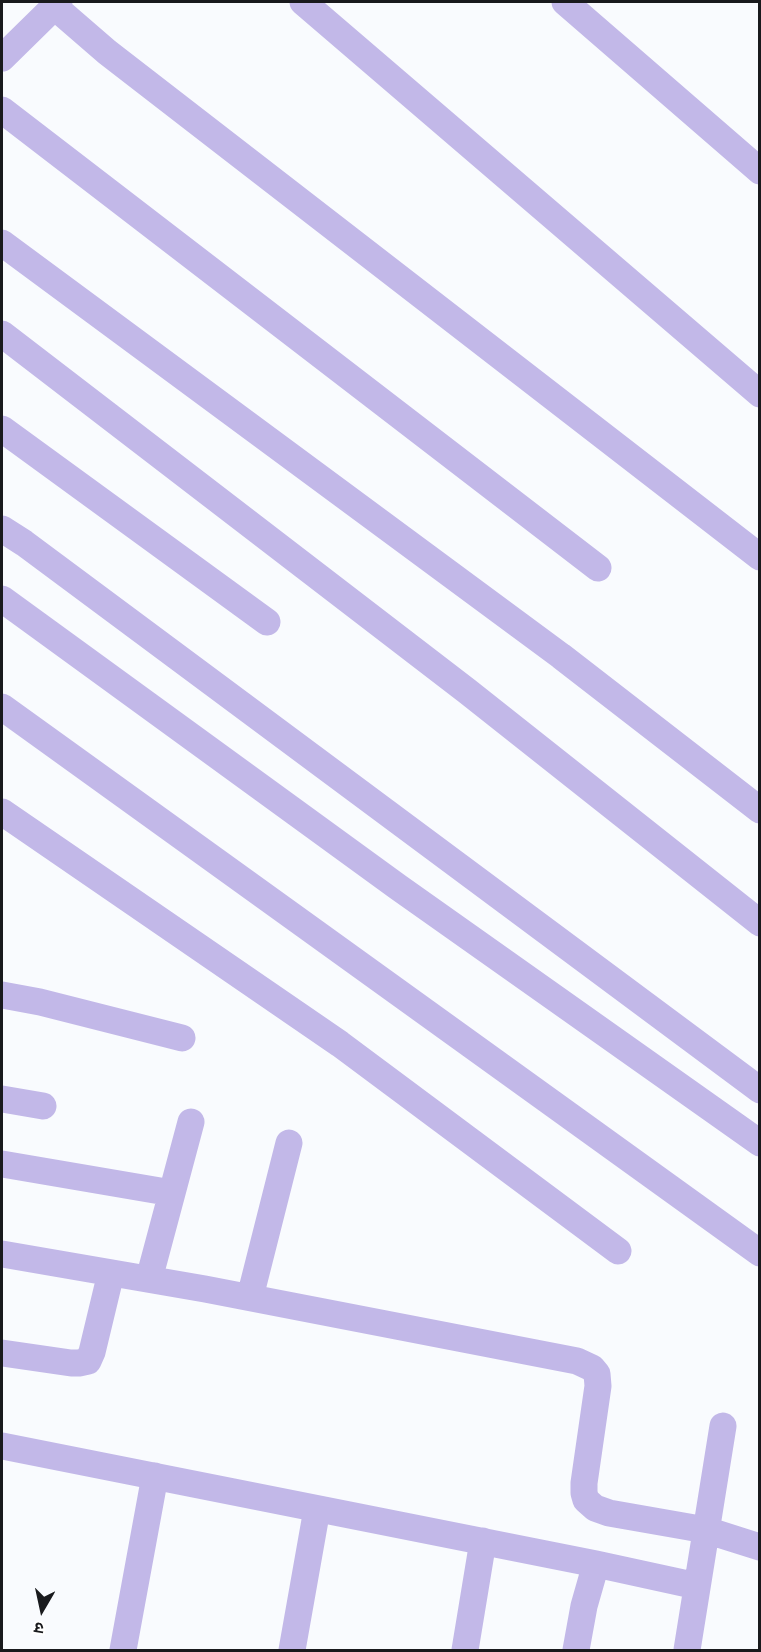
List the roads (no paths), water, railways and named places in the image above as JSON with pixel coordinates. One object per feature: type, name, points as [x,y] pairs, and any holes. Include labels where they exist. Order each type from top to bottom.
[{"type":"street","points":[[303,2],[759,394]]},
{"type":"street","points":[[565,2],[759,171]]},
{"type":"street","points":[[5,47],[57,4],[107,52],[759,557]]},
{"type":"street","points":[[2,110],[598,568]]},
{"type":"street","points":[[2,243],[551,649],[759,810]]},
{"type":"street","points":[[2,334],[467,691],[759,923]]},
{"type":"street","points":[[2,429],[267,622]]},
{"type":"street","points":[[2,528],[759,1090]]},
{"type":"street","points":[[2,599],[398,887],[759,1143]]},
{"type":"street","points":[[2,707],[759,1253]]},
{"type":"street","points":[[2,812],[340,1044],[618,1251]]},
{"type":"street","points":[[2,995],[40,1002],[182,1038]]},
{"type":"street","points":[[2,1099],[43,1106]]},
{"type":"street","points":[[149,1279],[191,1122]]},
{"type":"street","points":[[250,1298],[289,1143]]},
{"type":"street","points":[[2,1164],[172,1193]]},
{"type":"street","points":[[2,1254],[149,1279],[577,1361],[592,1368],[597,1374],[598,1386],[584,1483],[586,1500],[596,1508],[609,1513],[706,1530],[759,1547]]},
{"type":"street","points":[[2,1353],[71,1363],[88,1361],[93,1352],[111,1273]]},
{"type":"street","points":[[687,1650],[723,1426]]},
{"type":"street","points":[[2,1446],[483,1541],[697,1586]]},
{"type":"street","points":[[123,1650],[155,1476]]},
{"type":"street","points":[[292,1650],[317,1509]]},
{"type":"street","points":[[465,1650],[483,1541]]},
{"type":"street","points":[[576,1650],[584,1606],[597,1564]]}]
